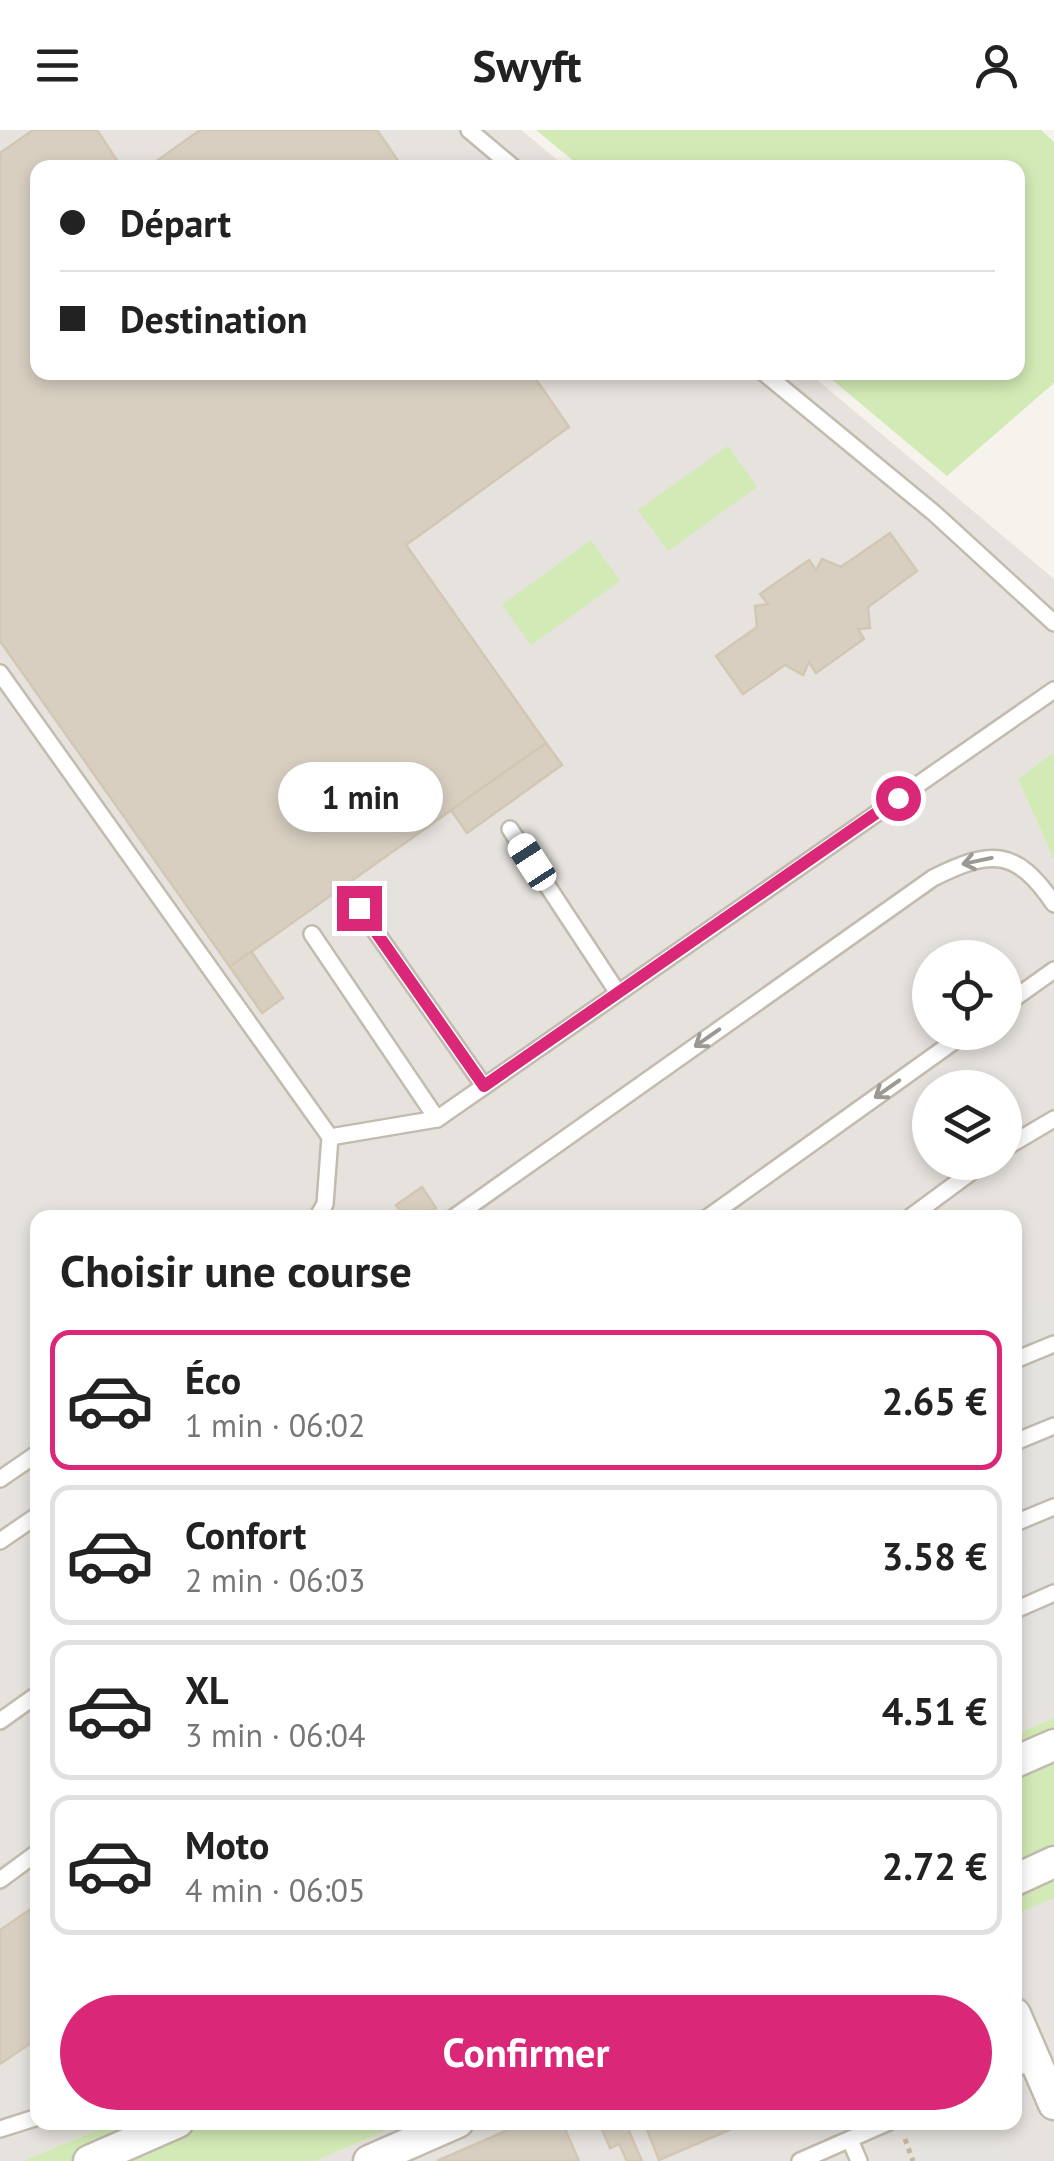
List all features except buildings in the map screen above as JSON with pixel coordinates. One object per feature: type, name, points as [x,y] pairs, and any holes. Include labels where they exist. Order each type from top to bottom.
[{"type":"street","points":[[1022,1759],[1054,1745]]},
{"type":"street","points":[[1022,1877],[1054,1862]]},
{"type":"street","points":[[1025,2064],[1054,2104]]},
{"type":"street","points":[[90,2161],[160,2130]]},
{"type":"street","points":[[369,2161],[440,2130]]},
{"type":"lane","points":[[469,130],[505,160]]},
{"type":"lane","points":[[774,380],[934,513],[1054,624]]},
{"type":"lane","points":[[0,674],[330,1137],[322,1210]]},
{"type":"lane","points":[[330,1137],[436,1119],[1054,690]]},
{"type":"lane","points":[[510,829],[618,993]]},
{"type":"lane","points":[[464,1210],[933,878],[964,862],[994,857],[1017,861],[1036,877],[1054,904]]},
{"type":"lane","points":[[359,908],[484,1086]]},
{"type":"lane","points":[[312,934],[436,1119]]},
{"type":"lane","points":[[1022,993],[1054,970]]},
{"type":"lane","points":[[718,1210],[942,1050]]},
{"type":"lane","points":[[1022,1138],[1054,1119]]},
{"type":"lane","points":[[920,1210],[961,1180]]},
{"type":"lane","points":[[1022,1357],[1054,1344]]},
{"type":"lane","points":[[1022,1439],[1054,1426]]},
{"type":"lane","points":[[0,1479],[30,1458]]},
{"type":"lane","points":[[1022,1520],[1054,1506]]},
{"type":"lane","points":[[0,1541],[30,1520]]},
{"type":"lane","points":[[1022,1607],[1054,1594]]},
{"type":"lane","points":[[0,1721],[30,1700]]},
{"type":"lane","points":[[0,1880],[30,1858]]},
{"type":"lane","points":[[0,2128],[30,2119]]},
{"type":"lane","points":[[800,2161],[872,2130]]},
{"type":"lane","points":[[850,2140],[860,2161]]},
{"type":"path","points":[[903,2135],[914,2161]]},
{"type":"shaded area","points":[[0,130],[521,130],[557,160],[30,160],[30,380],[817,380],[1054,579],[1054,752],[1018,779],[1054,860],[1054,1718],[1022,1732],[1022,1210],[30,1210],[30,2130],[97,2130],[23,2161],[0,2161]]},
{"type":"shaded area","points":[[1054,1301],[1054,1543],[1022,1557],[1022,1315]]},
{"type":"shaded area","points":[[1054,1557],[1054,1701],[1025,1714],[1022,1707],[1022,1571]]},
{"type":"shaded area","points":[[1054,1898],[1054,2161],[315,2161],[388,2130],[1022,2130],[1022,1912]]},
{"type":"shaded area","points":[[950,2130],[963,2130],[971,2146],[992,2137],[1003,2161],[918,2161],[912,2147]]},
{"type":"green space","points":[[536,130],[1041,130],[1054,142],[1054,383],[947,476],[832,380],[1025,380],[1025,160],[572,160]]},
{"type":"green space","points":[[728,446],[757,487],[668,551],[638,510]]},
{"type":"green space","points":[[591,540],[620,581],[531,645],[502,605]]},
{"type":"green space","points":[[1054,752],[1054,860],[1018,779]]},
{"type":"green space","points":[[1054,1718],[1054,1898],[1022,1912],[1022,1732]]},
{"type":"green space","points":[[97,2130],[388,2130],[315,2161],[23,2161]]},
{"type":"route","points":[[359,908],[484,1086],[898,798]]}]
